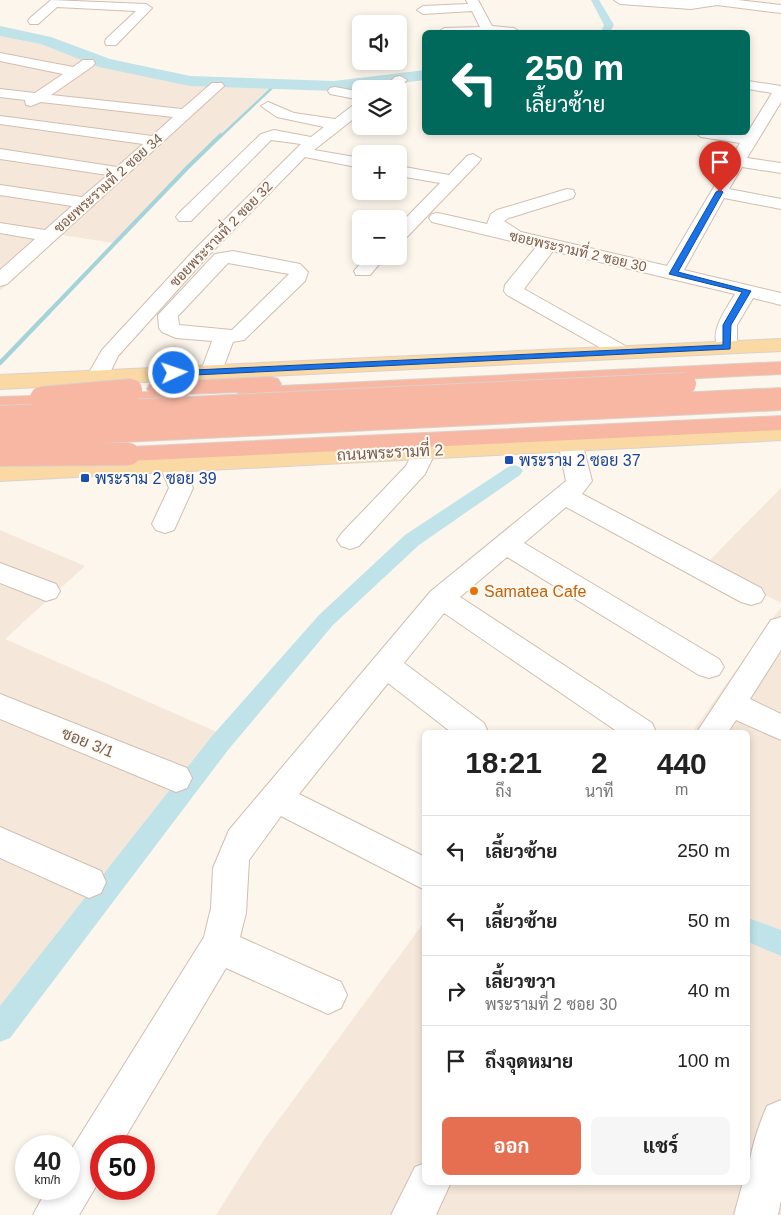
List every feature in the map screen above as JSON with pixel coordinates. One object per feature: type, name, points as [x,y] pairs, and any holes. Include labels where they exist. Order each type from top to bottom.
[{"type":"highway","points":[[0,403],[131,390],[781,359]]},
{"type":"highway","points":[[0,403],[186,397],[781,368]]},
{"type":"highway","points":[[0,417],[781,380]]},
{"type":"highway","points":[[0,437],[781,399]]},
{"type":"highway","name":"ถนนพระรามที่ 2","points":[[0,443],[781,404]]},
{"type":"highway","points":[[0,455],[129,454],[781,422]]},
{"type":"main road","points":[[0,382],[781,345]]},
{"type":"main road","name":"ถนนพระรามที่ 2","points":[[0,473],[570,442],[781,433]]},
{"type":"street","points":[[620,0],[676,2],[691,6],[714,1],[780,9]]},
{"type":"street","points":[[709,15],[707,12],[714,1]]},
{"type":"street","points":[[34,21],[56,2],[146,8],[111,42]]},
{"type":"street","points":[[423,10],[474,4],[491,29]]},
{"type":"street","points":[[769,22],[780,9]]},
{"type":"street","points":[[475,30],[491,29]]},
{"type":"street","points":[[0,56],[75,72]]},
{"type":"street","points":[[1,122],[88,63]]},
{"type":"street","name":"ซอยพระรามที่ 2 ซอย 34","points":[[0,280],[217,86]]},
{"type":"street","points":[[673,274],[768,106],[750,87]]},
{"type":"street","points":[[335,91],[352,94]]},
{"type":"street","points":[[0,93],[185,114]]},
{"type":"street","points":[[268,106],[273,111],[283,114],[350,122]]},
{"type":"street","points":[[1,122],[156,141]]},
{"type":"street","name":"ซอยพระรามที่ 2 ซอย 32","points":[[97,378],[109,354],[138,320],[308,147],[350,122]]},
{"type":"street","points":[[185,217],[266,137],[274,135],[352,161]]},
{"type":"street","points":[[726,135],[750,138]]},
{"type":"street","points":[[742,135],[750,138]]},
{"type":"street","points":[[0,154],[121,172]]},
{"type":"street","points":[[407,227],[473,159]]},
{"type":"street","points":[[737,161],[781,168]]},
{"type":"street","points":[[407,172],[451,180]]},
{"type":"street","points":[[0,190],[86,203]]},
{"type":"street","points":[[720,192],[781,204]]},
{"type":"street","points":[[514,235],[495,223],[496,218],[503,214],[568,194]]},
{"type":"street","name":"ซอยพระรามที่ 2 ซอย 30","points":[[438,218],[746,291],[780,297]]},
{"type":"street","points":[[0,228],[49,236]]},
{"type":"street","points":[[549,243],[515,285],[514,291],[622,352]]},
{"type":"street","points":[[233,257],[287,266],[299,272],[298,277],[239,335],[224,337],[176,332],[168,328],[167,320],[168,315],[222,258],[233,257]]},
{"type":"street","points":[[363,271],[369,265]]},
{"type":"street","points":[[727,347],[727,325],[746,291]]},
{"type":"street","points":[[212,371],[224,337]]},
{"type":"street","points":[[55,1215],[219,946],[229,909],[228,882],[230,858],[241,841],[441,598],[580,481],[570,442]]},
{"type":"street","points":[[350,540],[417,469],[424,451]]},
{"type":"street","points":[[165,524],[181,488],[171,463]]},
{"type":"street","points":[[564,496],[752,595]]},
{"type":"street","points":[[505,544],[709,668]]},
{"type":"street","points":[[0,572],[46,591]]},
{"type":"street","points":[[441,598],[638,730]]},
{"type":"street","points":[[713,730],[778,637]]},
{"type":"street","points":[[385,665],[470,730]]},
{"type":"street","points":[[732,704],[781,728]]},
{"type":"street","name":"ซอย 3/1","points":[[0,706],[176,778]]},
{"type":"street","points":[[277,798],[422,872]]},
{"type":"street","points":[[0,842],[89,882]]},
{"type":"street","points":[[219,946],[328,995]]},
{"type":"street","points":[[756,1215],[781,1120]]},
{"type":"street","points":[[413,1215],[428,1185]]},
{"type":"shaded area","points":[[0,33],[43,42],[99,63],[186,82],[271,86],[113,243],[62,235],[0,291]]},
{"type":"shaded area","points":[[781,488],[781,603],[705,565]]},
{"type":"shaded area","points":[[0,530],[85,566],[5,639],[217,732],[0,1041]]},
{"type":"shaded area","points":[[781,607],[781,1215],[216,1215],[263,1141],[422,925],[422,1185],[750,1185],[750,730],[693,730]]},
{"type":"waterway","points":[[595,0],[609,25],[607,30]]},
{"type":"waterway","points":[[0,31],[45,40],[105,63],[190,81],[334,86],[422,75]]},
{"type":"waterway","points":[[220,137],[275,85]]},
{"type":"waterway","points":[[48,313],[221,135]]},
{"type":"waterway","points":[[0,363],[49,312]]},
{"type":"waterway","points":[[0,1028],[220,743],[326,620],[412,540],[514,471]]},
{"type":"waterway","points":[[750,931],[781,943]]},
{"type":"place","name":"พระราม 2 ซอย 37","points":[[509,460]]},
{"type":"place","name":"พระราม 2 ซอย 39","points":[[85,478]]},
{"type":"place","name":"Samatea Cafe","points":[[474,591]]},
{"type":"route","points":[[174,373],[727,347],[727,325],[746,291],[673,274],[720,192]]}]
